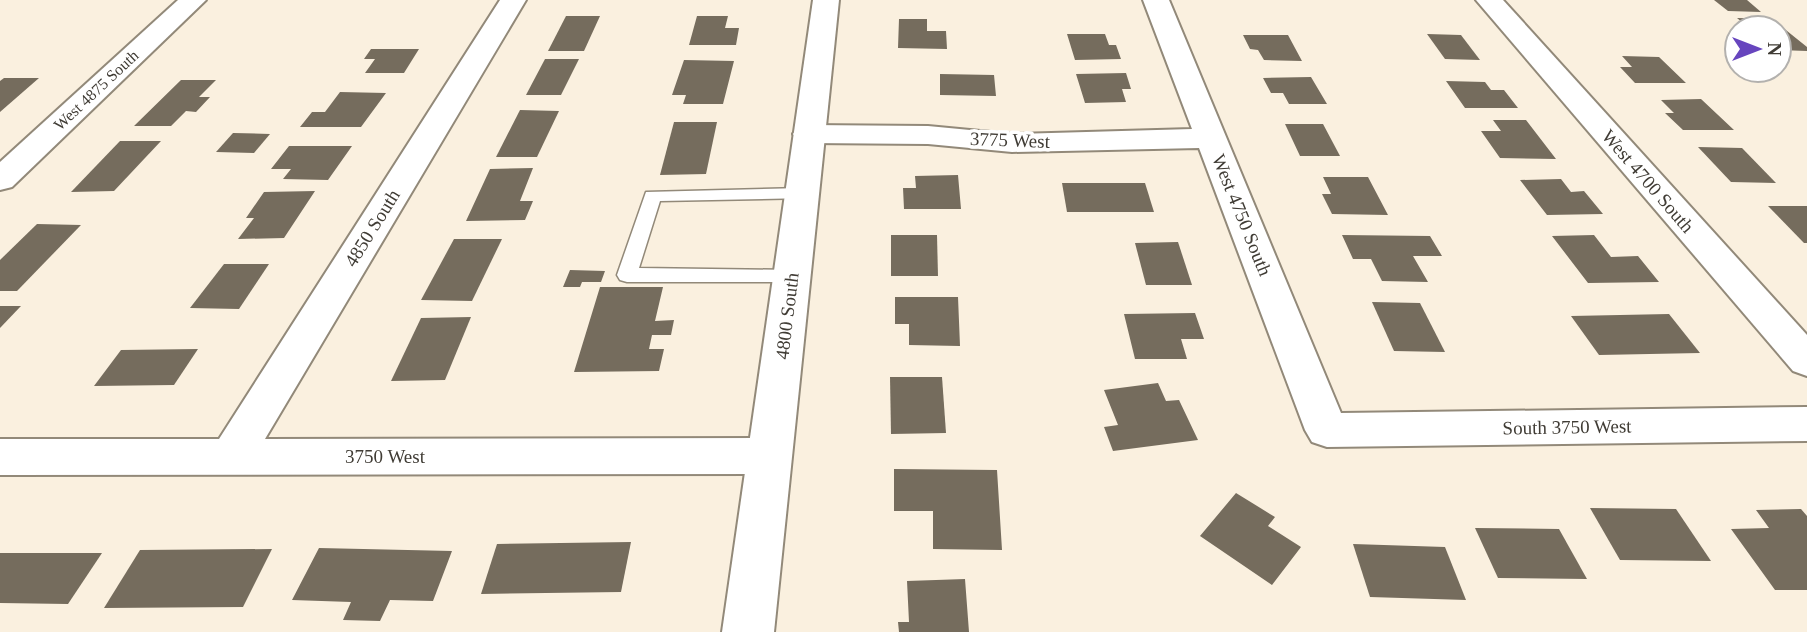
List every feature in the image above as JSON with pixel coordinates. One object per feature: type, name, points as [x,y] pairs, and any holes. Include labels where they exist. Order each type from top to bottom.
[{"type":"street","name":"West 4875 South","points":[[0,180],[193,0]]},
{"type":"street","name":"4850 South","points":[[232,456],[513,0]]},
{"type":"street","name":"4800 South","points":[[748,632],[826,0]]},
{"type":"street","name":"West 4750 South","points":[[1156,0],[1327,430]]},
{"type":"street","name":"West 4700 South","points":[[1489,0],[1807,361]]},
{"type":"street","name":"3775 West","points":[[809,134],[928,135],[1012,143],[1211,138]]},
{"type":"street","name":"South 3750 West","points":[[1327,430],[1807,424]]},
{"type":"street","name":"3750 West","points":[[0,457],[769,456]]},
{"type":"lane","points":[[792,277],[627,275],[653,196],[802,194]]},
{"type":"building","points":[[1714,0],[1747,0],[1761,12],[1728,11]]},
{"type":"building","points":[[566,16],[600,16],[584,51],[548,51]]},
{"type":"building","points":[[697,16],[728,16],[725,28],[739,28],[736,45],[689,45]]},
{"type":"building","points":[[899,19],[927,19],[927,31],[946,31],[947,49],[898,48]]},
{"type":"building","points":[[1067,34],[1105,34],[1109,45],[1116,45],[1121,59],[1075,60]]},
{"type":"building","points":[[1427,34],[1461,35],[1480,60],[1445,59]]},
{"type":"building","points":[[1243,35],[1288,35],[1302,61],[1264,60],[1258,50],[1250,49]]},
{"type":"building","points":[[1793,36],[1807,47],[1807,51],[1793,50]]},
{"type":"building","points":[[371,49],[419,49],[404,73],[365,73],[375,59],[364,59]]},
{"type":"building","points":[[1622,56],[1659,57],[1686,83],[1635,83],[1620,67],[1632,67]]},
{"type":"building","points":[[545,59],[579,59],[561,95],[526,95]]},
{"type":"building","points":[[684,60],[734,61],[723,104],[683,104],[686,95],[672,95]]},
{"type":"building","points":[[1126,73],[1131,89],[1122,89],[1126,102],[1085,103],[1076,74]]},
{"type":"building","points":[[940,74],[994,75],[996,96],[940,95]]},
{"type":"building","points":[[1311,77],[1327,104],[1289,104],[1283,93],[1271,93],[1263,78]]},
{"type":"building","points":[[4,78],[39,78],[0,112],[0,81]]},
{"type":"building","points":[[181,80],[216,80],[199,97],[210,97],[196,112],[186,111],[171,126],[134,126]]},
{"type":"building","points":[[1446,81],[1485,82],[1491,90],[1504,90],[1518,108],[1465,108]]},
{"type":"building","points":[[340,92],[386,93],[361,127],[300,127],[312,112],[325,112]]},
{"type":"building","points":[[1701,99],[1734,130],[1683,130],[1665,113],[1674,113],[1661,100]]},
{"type":"building","points":[[520,110],[559,111],[537,157],[496,157]]},
{"type":"building","points":[[1493,120],[1526,120],[1556,159],[1500,158],[1481,131],[1501,131]]},
{"type":"building","points":[[674,122],[717,122],[706,174],[660,175]]},
{"type":"building","points":[[1285,124],[1323,124],[1340,156],[1300,156]]},
{"type":"building","points":[[233,133],[270,134],[254,153],[216,152]]},
{"type":"building","points":[[120,141],[161,141],[114,191],[71,192]]},
{"type":"building","points":[[289,146],[352,146],[328,180],[283,179],[291,169],[271,169]]},
{"type":"building","points":[[1698,147],[1742,148],[1776,183],[1731,182]]},
{"type":"building","points":[[533,168],[520,201],[533,201],[525,220],[466,221],[490,169]]},
{"type":"building","points":[[958,175],[961,209],[904,209],[903,188],[916,188],[915,176]]},
{"type":"building","points":[[1323,177],[1368,177],[1388,215],[1332,214],[1322,194],[1331,194]]},
{"type":"building","points":[[1561,179],[1571,192],[1584,191],[1603,214],[1547,215],[1520,180]]},
{"type":"building","points":[[1062,183],[1145,183],[1154,212],[1067,212]]},
{"type":"building","points":[[315,191],[284,238],[238,239],[254,218],[246,218],[264,192]]},
{"type":"building","points":[[1768,206],[1807,206],[1807,243],[1804,243]]},
{"type":"building","points":[[37,224],[81,225],[17,291],[0,291],[0,260]]},
{"type":"building","points":[[891,235],[937,235],[938,276],[891,276]]},
{"type":"building","points":[[1342,235],[1430,236],[1442,256],[1413,256],[1428,282],[1382,281],[1371,259],[1353,259]]},
{"type":"building","points":[[1594,235],[1611,257],[1638,256],[1659,282],[1588,283],[1552,236]]},
{"type":"building","points":[[454,239],[502,239],[472,301],[421,300]]},
{"type":"building","points":[[1178,242],[1192,285],[1146,285],[1135,243]]},
{"type":"building","points":[[224,264],[269,264],[239,309],[190,308]]},
{"type":"building","points":[[570,270],[605,271],[601,282],[582,282],[580,287],[563,287]]},
{"type":"building","points":[[600,287],[663,287],[655,321],[674,320],[671,335],[652,335],[649,349],[664,349],[659,371],[574,372]]},
{"type":"building","points":[[895,297],[958,297],[960,346],[909,345],[909,324],[895,324]]},
{"type":"building","points":[[1372,302],[1420,303],[1445,352],[1394,351]]},
{"type":"building","points":[[0,306],[21,306],[0,328]]},
{"type":"building","points":[[1195,313],[1204,339],[1181,339],[1187,359],[1135,359],[1124,314]]},
{"type":"building","points":[[1669,314],[1700,353],[1599,355],[1571,316]]},
{"type":"building","points":[[471,317],[445,380],[391,381],[421,318]]},
{"type":"building","points":[[198,349],[174,385],[94,386],[121,350]]},
{"type":"building","points":[[890,377],[942,377],[946,433],[891,434]]},
{"type":"building","points":[[1158,383],[1166,401],[1179,400],[1198,440],[1113,451],[1104,427],[1118,425],[1104,390]]},
{"type":"building","points":[[894,469],[997,470],[1002,550],[933,549],[933,511],[894,511]]},
{"type":"building","points":[[1236,493],[1275,517],[1268,526],[1301,547],[1272,585],[1200,536]]},
{"type":"building","points":[[1590,508],[1676,509],[1711,561],[1620,560]]},
{"type":"building","points":[[1801,509],[1807,516],[1807,590],[1775,590],[1731,529],[1769,528],[1756,510]]},
{"type":"building","points":[[1475,528],[1559,529],[1587,579],[1498,578]]},
{"type":"building","points":[[631,542],[621,592],[481,594],[497,544]]},
{"type":"building","points":[[1353,544],[1445,547],[1466,600],[1370,597]]},
{"type":"building","points":[[319,548],[452,551],[433,601],[390,600],[380,621],[343,620],[351,602],[292,600]]},
{"type":"building","points":[[272,549],[243,607],[104,608],[140,550]]},
{"type":"building","points":[[0,553],[102,553],[68,604],[0,603]]},
{"type":"building","points":[[965,579],[969,632],[899,632],[898,622],[909,622],[907,581]]}]
